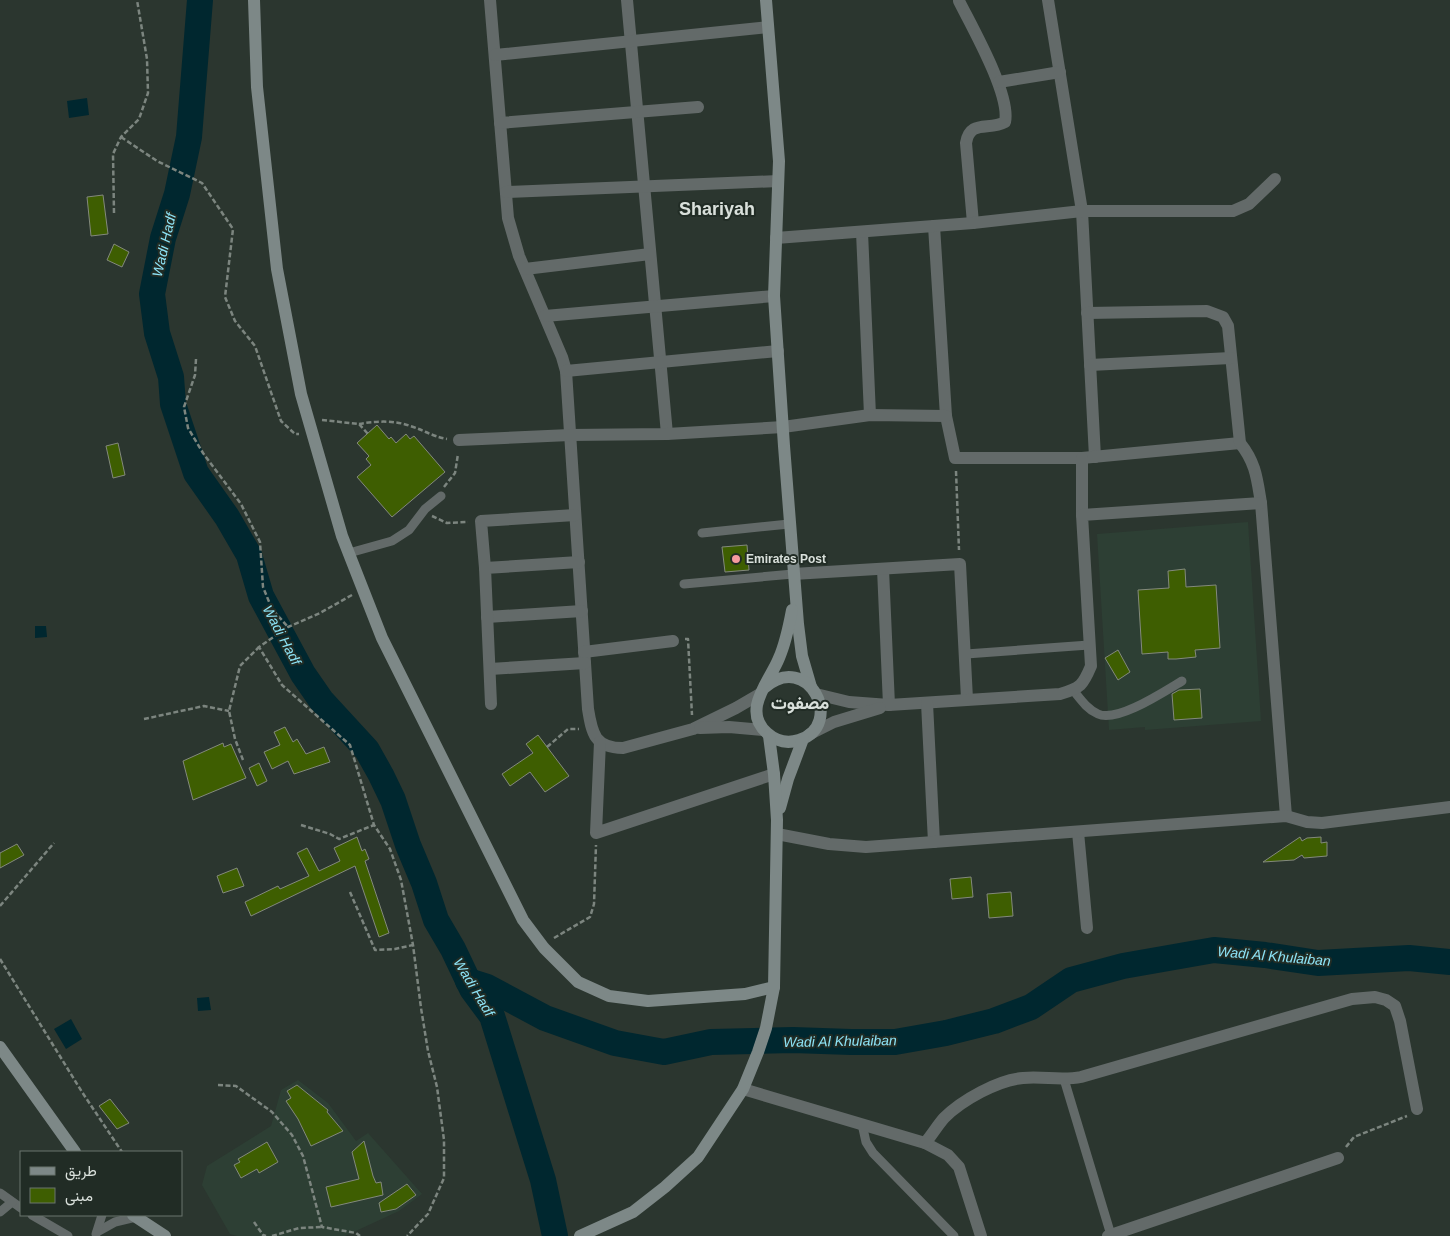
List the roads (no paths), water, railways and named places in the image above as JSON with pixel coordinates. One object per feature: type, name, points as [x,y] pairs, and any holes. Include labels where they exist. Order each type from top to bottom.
[{"type":"street","points":[[254,0],[257,88],[277,269],[301,394],[342,536],[382,638],[434,746],[523,920],[544,948],[578,982],[609,996],[648,1001],[744,994],[774,987]]},
{"type":"street","points":[[490,0],[508,218],[525,269],[566,371],[584,658],[591,728],[603,745],[612,748],[623,748],[693,729],[730,711],[762,691],[770,682],[787,677],[796,678],[814,690],[849,702],[889,705],[1060,694],[1073,690],[1084,683],[1091,666],[1082,515],[1088,457],[1090,365],[1082,211],[1048,0]]},
{"type":"street","points":[[626,0],[667,434]]},
{"type":"street","points":[[766,0],[779,160],[774,296],[789,524],[802,656],[820,702],[819,719],[806,736],[788,779],[778,820]]},
{"type":"street","points":[[961,0],[999,82],[1006,116],[1005,122],[973,128],[968,133],[966,142],[972,223]]},
{"type":"street","points":[[495,55],[768,27]]},
{"type":"street","points":[[999,82],[1060,72]]},
{"type":"street","points":[[500,123],[698,107]]},
{"type":"street","points":[[776,238],[972,223],[1082,211],[1233,211],[1249,204],[1275,179]]},
{"type":"street","points":[[506,192],[778,181]]},
{"type":"street","points":[[934,226],[946,416],[955,458],[1088,457],[1240,443]]},
{"type":"street","points":[[862,232],[870,415]]},
{"type":"street","points":[[525,269],[650,254]]},
{"type":"street","points":[[545,316],[774,296]]},
{"type":"street","points":[[1087,313],[1207,310],[1223,317],[1228,326],[1240,443],[1248,453],[1255,468],[1260,503],[1286,816]]},
{"type":"street","points":[[566,371],[778,351]]},
{"type":"street","points":[[1090,365],[1231,358]]},
{"type":"street","points":[[459,440],[570,435],[667,434],[783,427],[870,415],[946,416]]},
{"type":"street","points":[[1082,515],[1260,503]]},
{"type":"street","points":[[492,704],[482,521],[575,515]]},
{"type":"street","points":[[485,568],[579,562]]},
{"type":"street","points":[[793,574],[960,564],[967,699]]},
{"type":"street","points":[[883,569],[889,705]]},
{"type":"street","points":[[580,1236],[633,1212],[665,1187],[698,1157],[743,1089],[758,1052],[766,1028],[774,987],[778,820],[774,774],[766,733],[757,717],[756,709],[762,691],[785,644],[795,594]]},
{"type":"street","points":[[487,617],[582,611]]},
{"type":"street","points":[[490,669],[584,658],[673,641]]},
{"type":"street","points":[[927,703],[934,842]]},
{"type":"street","points":[[693,729],[735,727],[766,733],[785,742],[806,736],[847,717],[889,705]]},
{"type":"street","points":[[600,742],[596,832],[774,774]]},
{"type":"street","points":[[777,834],[829,844],[866,847],[1286,816],[1307,822],[1322,823],[1450,807]]},
{"type":"street","points":[[1078,832],[1087,928]]},
{"type":"street","points":[[925,1143],[945,1117],[959,1106],[977,1094],[1004,1082],[1023,1078],[1064,1079],[1081,1077],[1352,999],[1375,997],[1386,1000],[1395,1006],[1400,1021],[1417,1109]]},
{"type":"street","points":[[0,1047],[74,1151]]},
{"type":"street","points":[[743,1089],[925,1143],[948,1155],[959,1167],[981,1236]]},
{"type":"street","points":[[1109,1235],[1338,1158]]},
{"type":"street","points":[[134,1216],[165,1236]]},
{"type":"lane","points":[[349,553],[392,541],[409,530],[425,509],[441,496]]},
{"type":"lane","points":[[702,534],[789,524]]},
{"type":"lane","points":[[684,584],[793,574]]},
{"type":"lane","points":[[966,654],[1089,645]]},
{"type":"lane","points":[[1073,690],[1088,708],[1100,716],[1108,716],[1124,712],[1182,681]]},
{"type":"lane","points":[[1064,1079],[1109,1235]]},
{"type":"lane","points":[[862,1124],[866,1142],[873,1153],[954,1236]]},
{"type":"lane","points":[[0,1194],[20,1207]]},
{"type":"lane","points":[[0,1212],[12,1202]]},
{"type":"lane","points":[[34,1216],[68,1236]]},
{"type":"lane","points":[[96,1234],[102,1216]]},
{"type":"lane","points":[[96,1234],[115,1222],[134,1216]]},
{"type":"water","points":[[87,98],[89,115],[69,118],[67,101]]},
{"type":"water","points":[[35,626],[46,626],[47,637],[35,638]]},
{"type":"water","points":[[209,997],[211,1010],[198,1011],[197,998]]},
{"type":"water","points":[[71,1019],[82,1039],[66,1049],[54,1029]]},
{"type":"waterway","name":"Wadi Hadf","points":[[200,0],[189,137],[177,194],[163,238],[152,294],[157,333],[171,377],[173,404],[196,473],[227,517],[249,555],[261,596],[303,674],[321,700],[367,750],[393,800],[436,920],[453,949],[472,989],[492,1016],[543,1180],[555,1236]]},
{"type":"waterway","name":"Wadi Al Khulaiban","points":[[468,981],[487,987],[545,1018],[615,1043],[664,1052],[711,1042],[793,1040],[895,1042],[946,1033],[994,1021],[1031,1007],[1071,980],[1123,966],[1214,950],[1318,963],[1409,958],[1450,962]]},
{"type":"place","name":"Emirates Post","points":[[736,559]]},
{"type":"district","name":"Shariyah","points":[[717,209]]},
{"type":"district","name":"مصفوت","points":[[800,703]]}]
